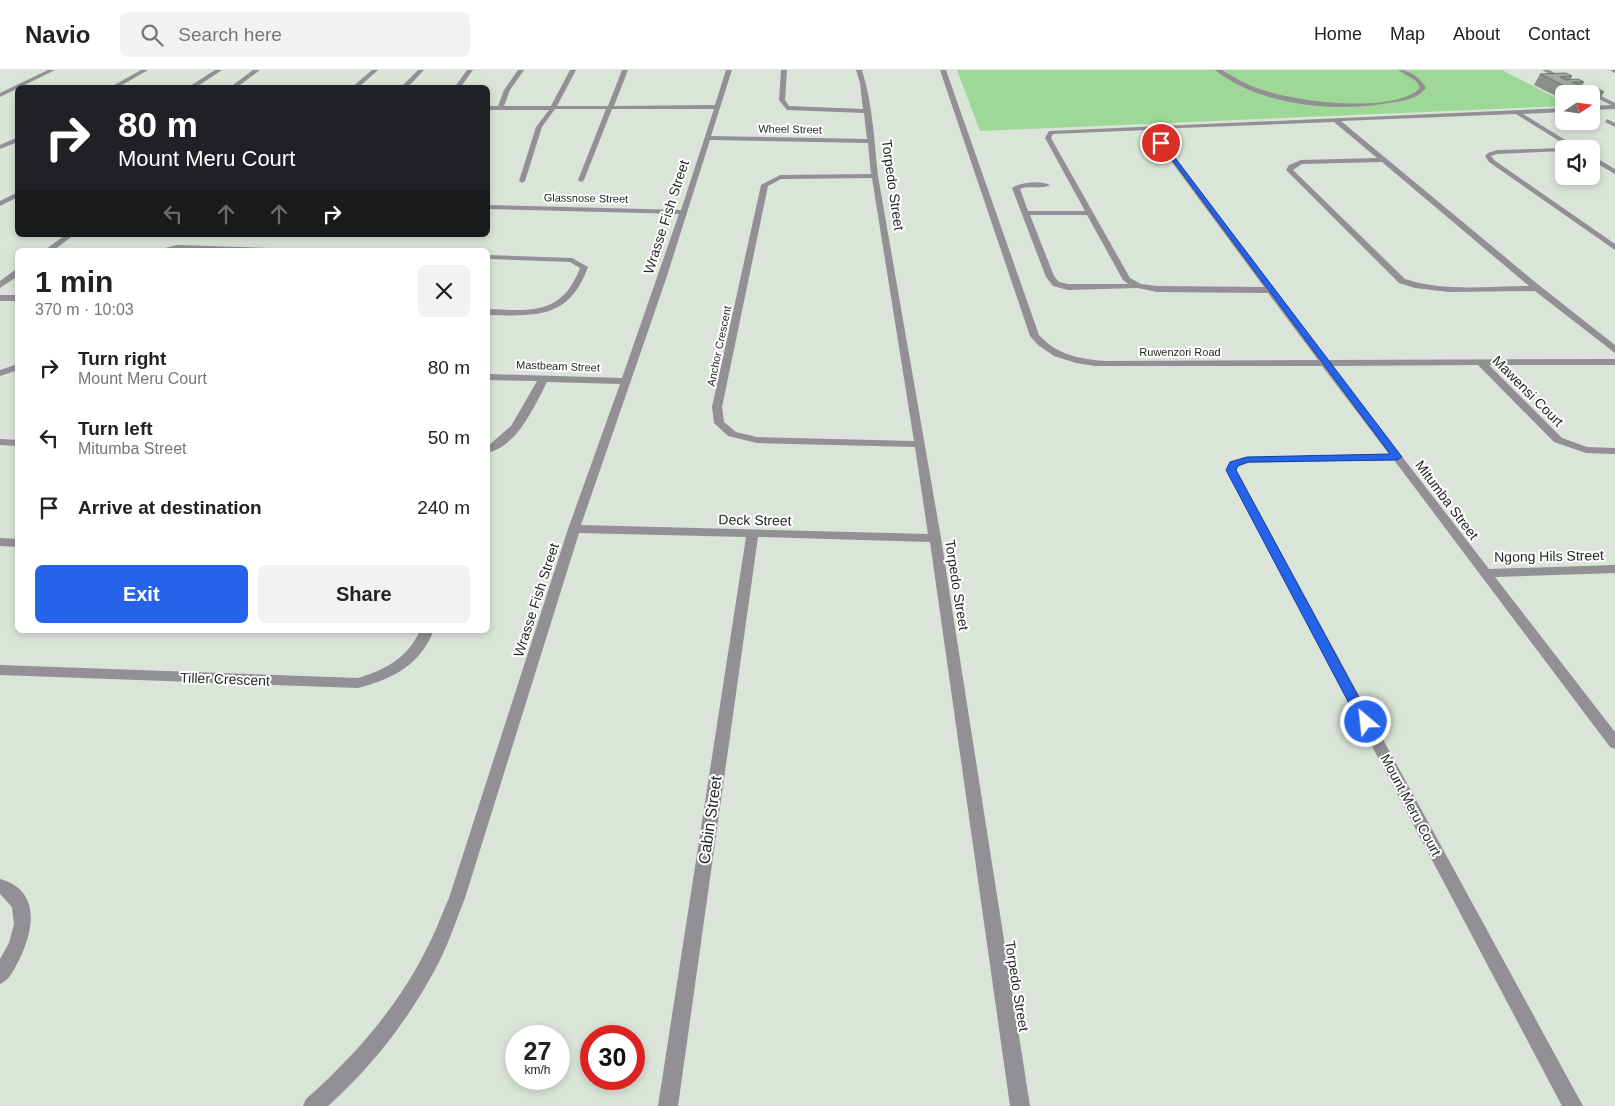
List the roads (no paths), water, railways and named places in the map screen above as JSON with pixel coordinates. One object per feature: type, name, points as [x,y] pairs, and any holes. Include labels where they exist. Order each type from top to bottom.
[{"type":"street","points":[[21,85],[52,70]]},
{"type":"street","points":[[118,85],[145,70]]},
{"type":"street","points":[[195,85],[218,70]]},
{"type":"street","points":[[236,85],[257,70]]},
{"type":"street","points":[[358,85],[376,70]]},
{"type":"street","points":[[406,85],[421,70]]},
{"type":"street","points":[[459,85],[470,70]]},
{"type":"street","points":[[500,108],[507,90],[521,70]]},
{"type":"street","points":[[522,181],[539,127],[573,70]]},
{"type":"street","points":[[581,180],[625,70]]},
{"type":"street","name":"Wrasse Fish Street","points":[[313,1106],[368,1051],[404,1002],[434,952],[457,898],[574,529],[627,381],[729,70]]},
{"type":"street","points":[[784,70],[782,100],[787,108],[866,111]]},
{"type":"street","name":"Torpedo Street","points":[[859,70],[863,83],[872,141],[875,176],[935,538],[1020,1106]]},
{"type":"street","name":"Ruwenzori Road","points":[[943,70],[1035,336],[1044,346],[1068,358],[1105,364],[1615,362]]},
{"type":"street","points":[[1218,70],[1245,86],[1276,96],[1318,104],[1359,105],[1382,103],[1418,94],[1422,88],[1418,80],[1401,70]]},
{"type":"street","points":[[1545,70],[1571,83]]},
{"type":"street","points":[[0,95],[15,88]]},
{"type":"street","points":[[1600,98],[1615,106]]},
{"type":"street","points":[[1600,107],[1615,106]]},
{"type":"street","points":[[490,110],[500,108],[718,107]]},
{"type":"street","points":[[1139,286],[1127,280],[1122,274],[1048,138],[1051,132],[1555,110]]},
{"type":"street","points":[[1518,112],[1563,140]]},
{"type":"street","points":[[1337,121],[1537,288],[1615,350]]},
{"type":"street","points":[[1607,121],[1615,125]]},
{"type":"street","name":"Mitumba Street","points":[[1150,128],[1325,363],[1615,743]]},
{"type":"street","name":"Wheel Street","points":[[707,138],[872,141]]},
{"type":"street","points":[[0,146],[15,140]]},
{"type":"street","points":[[1555,149],[1497,152],[1488,156],[1491,161],[1615,248]]},
{"type":"street","points":[[1383,160],[1301,162],[1290,166],[1289,170],[1402,281],[1414,286],[1436,289],[1537,288]]},
{"type":"street","points":[[1600,163],[1615,172]]},
{"type":"street","name":"Anchor Crescent","points":[[875,176],[780,177],[765,185],[718,407],[720,423],[732,434],[757,440],[919,444]]},
{"type":"street","points":[[1046,185],[1023,185],[1016,188],[1050,277],[1056,284],[1068,287],[1139,286],[1157,289],[1270,290]]},
{"type":"street","points":[[0,198],[15,197]]},
{"type":"street","points":[[0,204],[15,197]]},
{"type":"street","name":"Glassnose Street","points":[[490,207],[684,212]]},
{"type":"street","points":[[1025,213],[1089,213]]},
{"type":"street","points":[[52,248],[67,237]]},
{"type":"street","points":[[171,248],[207,248]]},
{"type":"street","points":[[490,256],[566,259],[572,260],[584,267],[574,293],[563,303],[549,309],[531,312],[490,312]]},
{"type":"street","points":[[0,285],[15,274]]},
{"type":"street","points":[[0,298],[15,298]]},
{"type":"street","name":"Mawensi Court","points":[[1480,362],[1553,437],[1578,448],[1615,451]]},
{"type":"street","points":[[0,373],[15,368]]},
{"type":"street","name":"Mastbeam Street","points":[[490,377],[627,381]]},
{"type":"street","points":[[490,449],[504,441],[518,426],[543,378]]},
{"type":"street","points":[[0,442],[15,443]]},
{"type":"street","name":"Mount Meru Court","points":[[1397,457],[1247,460],[1234,464],[1231,470],[1238,487],[1573,1106]]},
{"type":"street","name":"Deck Street","points":[[574,529],[752,535],[935,538]]},
{"type":"street","name":"Cabin Street","points":[[668,1106],[752,535]]},
{"type":"street","points":[[0,542],[15,543]]},
{"type":"street","name":"Ngong Hils Street","points":[[1484,573],[1615,570]]},
{"type":"street","name":"Tiller Crescent","points":[[0,670],[358,683],[378,678],[400,667],[412,655],[425,633]]},
{"type":"street","points":[[0,886],[4,887],[20,901],[25,924],[0,975]]}]
